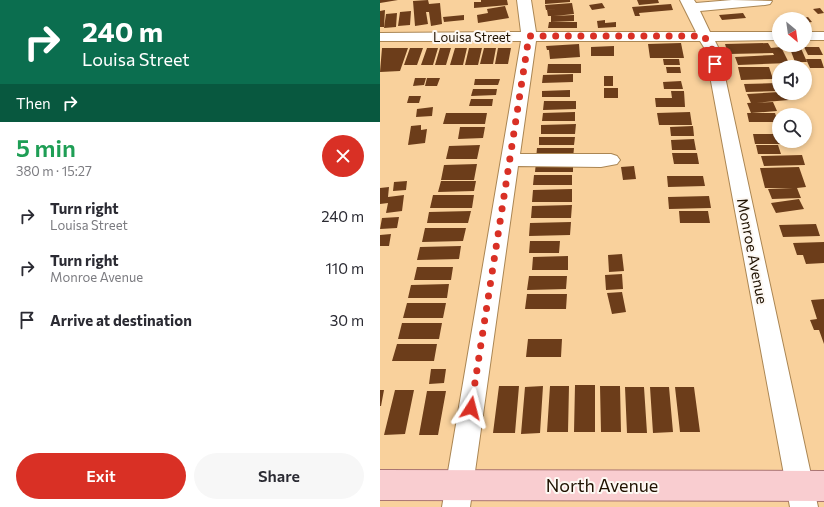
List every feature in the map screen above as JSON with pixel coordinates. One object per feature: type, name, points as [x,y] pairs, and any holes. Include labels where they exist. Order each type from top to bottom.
[{"type":"main road","name":"North Avenue","points":[[380,485],[457,496],[809,493]]},
{"type":"street","points":[[457,496],[529,36],[524,0]]},
{"type":"street","points":[[689,4],[765,1]]},
{"type":"street","name":"Monroe Avenue","points":[[689,4],[704,36],[712,49],[809,493]]},
{"type":"street","name":"Louisa Street","points":[[380,37],[772,36]]},
{"type":"street","points":[[812,36],[824,36]]},
{"type":"street","points":[[510,160],[611,160]]},
{"type":"building","points":[[380,0],[398,0],[380,3]]},
{"type":"building","points":[[428,0],[429,4],[440,3],[442,24],[431,26],[429,12],[426,12],[428,24],[415,26],[413,1]]},
{"type":"building","points":[[481,0],[507,0],[508,5],[474,8],[474,2],[481,2]]},
{"type":"building","points":[[545,0],[570,0],[570,2],[545,4]]},
{"type":"building","points":[[637,0],[658,0],[659,3],[639,5]]},
{"type":"building","points":[[572,3],[574,14],[554,16],[574,15],[574,21],[551,22],[551,16],[548,16],[547,10],[560,9],[546,10],[545,5]]},
{"type":"building","points":[[602,3],[605,8],[592,10],[589,5]]},
{"type":"building","points":[[671,4],[673,10],[639,13],[640,16],[635,16],[632,7]]},
{"type":"building","points":[[505,6],[509,18],[478,23],[477,15],[488,13],[487,9]]},
{"type":"building","points":[[820,8],[824,13],[818,14],[813,9]]},
{"type":"building","points":[[385,10],[384,27],[380,27],[380,11]]},
{"type":"building","points":[[411,11],[410,25],[398,26],[400,12]]},
{"type":"building","points":[[397,13],[396,27],[384,28],[386,14]]},
{"type":"building","points":[[743,13],[746,18],[722,20],[719,15]]},
{"type":"building","points":[[464,15],[464,20],[444,22],[443,17]]},
{"type":"building","points":[[605,20],[605,23],[616,22],[616,27],[598,28],[597,21]]},
{"type":"building","points":[[549,22],[577,22],[577,28],[548,28]]},
{"type":"building","points":[[681,43],[684,58],[650,58],[648,44]]},
{"type":"building","points":[[768,43],[772,48],[772,52],[784,52],[788,60],[772,60],[772,64],[738,65],[735,57],[774,55],[773,53],[728,54],[725,44]]},
{"type":"building","points":[[579,44],[580,57],[550,59],[549,50],[547,50],[546,46]]},
{"type":"building","points":[[614,46],[614,56],[591,56],[591,47]]},
{"type":"building","points":[[812,47],[819,47],[823,55],[808,55],[806,52],[812,52]]},
{"type":"building","points":[[382,48],[408,48],[400,71],[380,72]]},
{"type":"building","points":[[410,48],[423,48],[417,65],[404,65]]},
{"type":"building","points":[[427,48],[438,48],[433,65],[421,65]]},
{"type":"building","points":[[440,48],[451,48],[446,65],[435,65]]},
{"type":"building","points":[[455,48],[467,48],[463,65],[450,65]]},
{"type":"building","points":[[469,48],[482,48],[478,65],[465,65]]},
{"type":"building","points":[[484,48],[496,48],[493,64],[480,64]]},
{"type":"building","points":[[498,48],[511,48],[508,64],[495,64]]},
{"type":"building","points":[[791,52],[803,52],[806,60],[794,60]]},
{"type":"building","points":[[663,59],[679,59],[680,65],[664,65]]},
{"type":"building","points":[[821,59],[824,68],[812,68],[812,60],[806,60]]},
{"type":"building","points":[[548,64],[581,64],[581,73],[547,73]]},
{"type":"building","points":[[666,67],[680,67],[681,73],[667,73]]},
{"type":"building","points":[[738,67],[769,67],[772,76],[772,79],[741,80]]},
{"type":"building","points":[[573,74],[573,82],[542,83],[543,75]]},
{"type":"building","points":[[604,76],[613,76],[613,86],[604,86]]},
{"type":"building","points":[[415,78],[426,78],[424,85],[413,86]]},
{"type":"building","points":[[427,78],[440,78],[437,86],[425,86]]},
{"type":"building","points":[[475,79],[500,79],[498,85],[474,85]]},
{"type":"building","points":[[681,81],[683,89],[664,89],[663,82]]},
{"type":"building","points":[[772,83],[772,91],[746,92],[744,84]]},
{"type":"building","points":[[604,88],[618,88],[618,98],[604,98]]},
{"type":"building","points":[[473,89],[497,89],[496,95],[471,96]]},
{"type":"building","points":[[570,90],[570,97],[542,97],[542,91]]},
{"type":"building","points":[[671,91],[684,91],[685,107],[656,107],[655,98],[672,98]]},
{"type":"building","points":[[772,92],[772,100],[789,100],[751,103],[747,94]]},
{"type":"building","points":[[409,96],[421,96],[419,103],[407,103]]},
{"type":"building","points":[[471,99],[493,99],[492,106],[469,106]]},
{"type":"building","points":[[544,101],[576,101],[576,109],[543,110]]},
{"type":"building","points":[[773,102],[776,108],[772,108],[772,111],[751,113],[747,103]]},
{"type":"building","points":[[433,107],[432,116],[416,117],[417,109]]},
{"type":"building","points":[[575,112],[575,121],[542,121],[543,113]]},
{"type":"building","points":[[690,112],[692,125],[659,125],[657,113]]},
{"type":"building","points":[[446,113],[487,113],[485,124],[443,124]]},
{"type":"building","points":[[747,113],[772,113],[772,122],[749,122]]},
{"type":"building","points":[[576,124],[575,134],[541,134],[541,125]]},
{"type":"building","points":[[421,125],[421,130],[427,129],[425,143],[408,145],[411,126]]},
{"type":"building","points":[[693,126],[694,136],[671,136],[670,127]]},
{"type":"building","points":[[460,127],[485,127],[483,138],[458,139]]},
{"type":"building","points":[[753,134],[772,134],[772,144],[755,144]]},
{"type":"building","points":[[539,137],[575,137],[574,145],[539,145]]},
{"type":"building","points":[[694,139],[696,150],[672,150],[671,140]]},
{"type":"building","points":[[480,145],[477,159],[446,159],[449,146]]},
{"type":"building","points":[[756,145],[772,145],[772,148],[779,148],[781,154],[758,154]]},
{"type":"building","points":[[537,148],[574,148],[573,158],[536,159]]},
{"type":"building","points":[[672,153],[697,153],[699,164],[674,164]]},
{"type":"building","points":[[802,155],[805,165],[764,166],[761,156]]},
{"type":"building","points":[[573,161],[573,172],[535,172],[536,162]]},
{"type":"building","points":[[477,164],[474,180],[441,180],[444,165]]},
{"type":"building","points":[[634,166],[636,179],[623,180],[621,167]]},
{"type":"building","points":[[799,167],[806,187],[797,188],[801,198],[772,199],[768,189],[793,188],[765,188],[760,168]]},
{"type":"building","points":[[534,175],[572,175],[572,185],[533,185]]},
{"type":"building","points":[[667,176],[703,176],[705,186],[668,187]]},
{"type":"building","points":[[407,181],[406,190],[393,191],[394,182]]},
{"type":"building","points":[[441,181],[476,181],[474,191],[438,192]]},
{"type":"building","points":[[389,187],[388,197],[404,195],[402,211],[386,213],[388,203],[380,204],[380,188]]},
{"type":"building","points":[[572,189],[572,202],[532,202],[533,190]]},
{"type":"building","points":[[433,195],[474,195],[472,208],[430,208]]},
{"type":"building","points":[[709,196],[711,208],[669,209],[668,197]]},
{"type":"building","points":[[799,199],[804,209],[776,213],[771,203]]},
{"type":"building","points":[[572,205],[571,218],[531,218],[532,206]]},
{"type":"building","points":[[471,211],[468,223],[427,223],[429,212]]},
{"type":"building","points":[[679,211],[708,211],[710,223],[680,223]]},
{"type":"building","points":[[399,217],[397,228],[380,229],[382,218]]},
{"type":"building","points":[[571,222],[570,235],[529,236],[530,223]]},
{"type":"building","points":[[816,224],[820,236],[783,237],[779,225]]},
{"type":"building","points":[[425,228],[466,228],[463,241],[422,242]]},
{"type":"building","points":[[391,234],[389,246],[380,246],[380,235]]},
{"type":"building","points":[[530,241],[560,241],[559,253],[529,253]]},
{"type":"building","points":[[824,242],[824,263],[806,264],[803,255],[797,255],[793,243]]},
{"type":"building","points":[[461,246],[459,259],[417,260],[420,247]]},
{"type":"building","points":[[622,254],[624,271],[609,272],[608,255]]},
{"type":"building","points":[[568,256],[568,270],[532,270],[533,257]]},
{"type":"building","points":[[417,267],[453,267],[451,280],[414,280]]},
{"type":"building","points":[[622,274],[623,289],[606,290],[605,275]]},
{"type":"building","points":[[529,276],[567,276],[566,289],[527,290]]},
{"type":"building","points":[[449,284],[447,298],[408,298],[411,285]]},
{"type":"building","points":[[622,292],[626,312],[612,314],[607,293]]},
{"type":"building","points":[[527,294],[567,294],[566,309],[525,309]]},
{"type":"building","points":[[824,299],[824,344],[819,330],[814,330],[810,320],[817,319],[811,300]]},
{"type":"building","points":[[407,303],[446,303],[443,318],[403,318]]},
{"type":"building","points":[[402,323],[442,323],[439,339],[398,339]]},
{"type":"building","points":[[528,339],[562,339],[561,357],[526,357]]},
{"type":"building","points":[[397,344],[437,344],[434,361],[392,361]]},
{"type":"building","points":[[431,369],[446,369],[444,383],[429,384]]},
{"type":"building","points":[[575,385],[595,385],[595,432],[574,432]]},
{"type":"building","points":[[499,386],[519,386],[515,433],[493,433]]},
{"type":"building","points":[[543,386],[540,433],[521,434],[525,387]]},
{"type":"building","points":[[550,386],[569,386],[568,432],[547,432]]},
{"type":"building","points":[[600,386],[620,386],[621,432],[601,432]]},
{"type":"building","points":[[625,387],[644,387],[647,433],[627,433]]},
{"type":"building","points":[[650,387],[669,387],[673,432],[653,433]]},
{"type":"building","points":[[675,387],[694,387],[700,432],[680,432]]},
{"type":"building","points":[[380,390],[384,390],[381,406],[380,406]]},
{"type":"building","points":[[395,390],[414,390],[405,434],[384,435]]},
{"type":"building","points":[[427,391],[446,391],[438,435],[419,435]]},
{"type":"route","points":[[471,408],[529,36],[704,36],[712,49],[715,64]]}]
